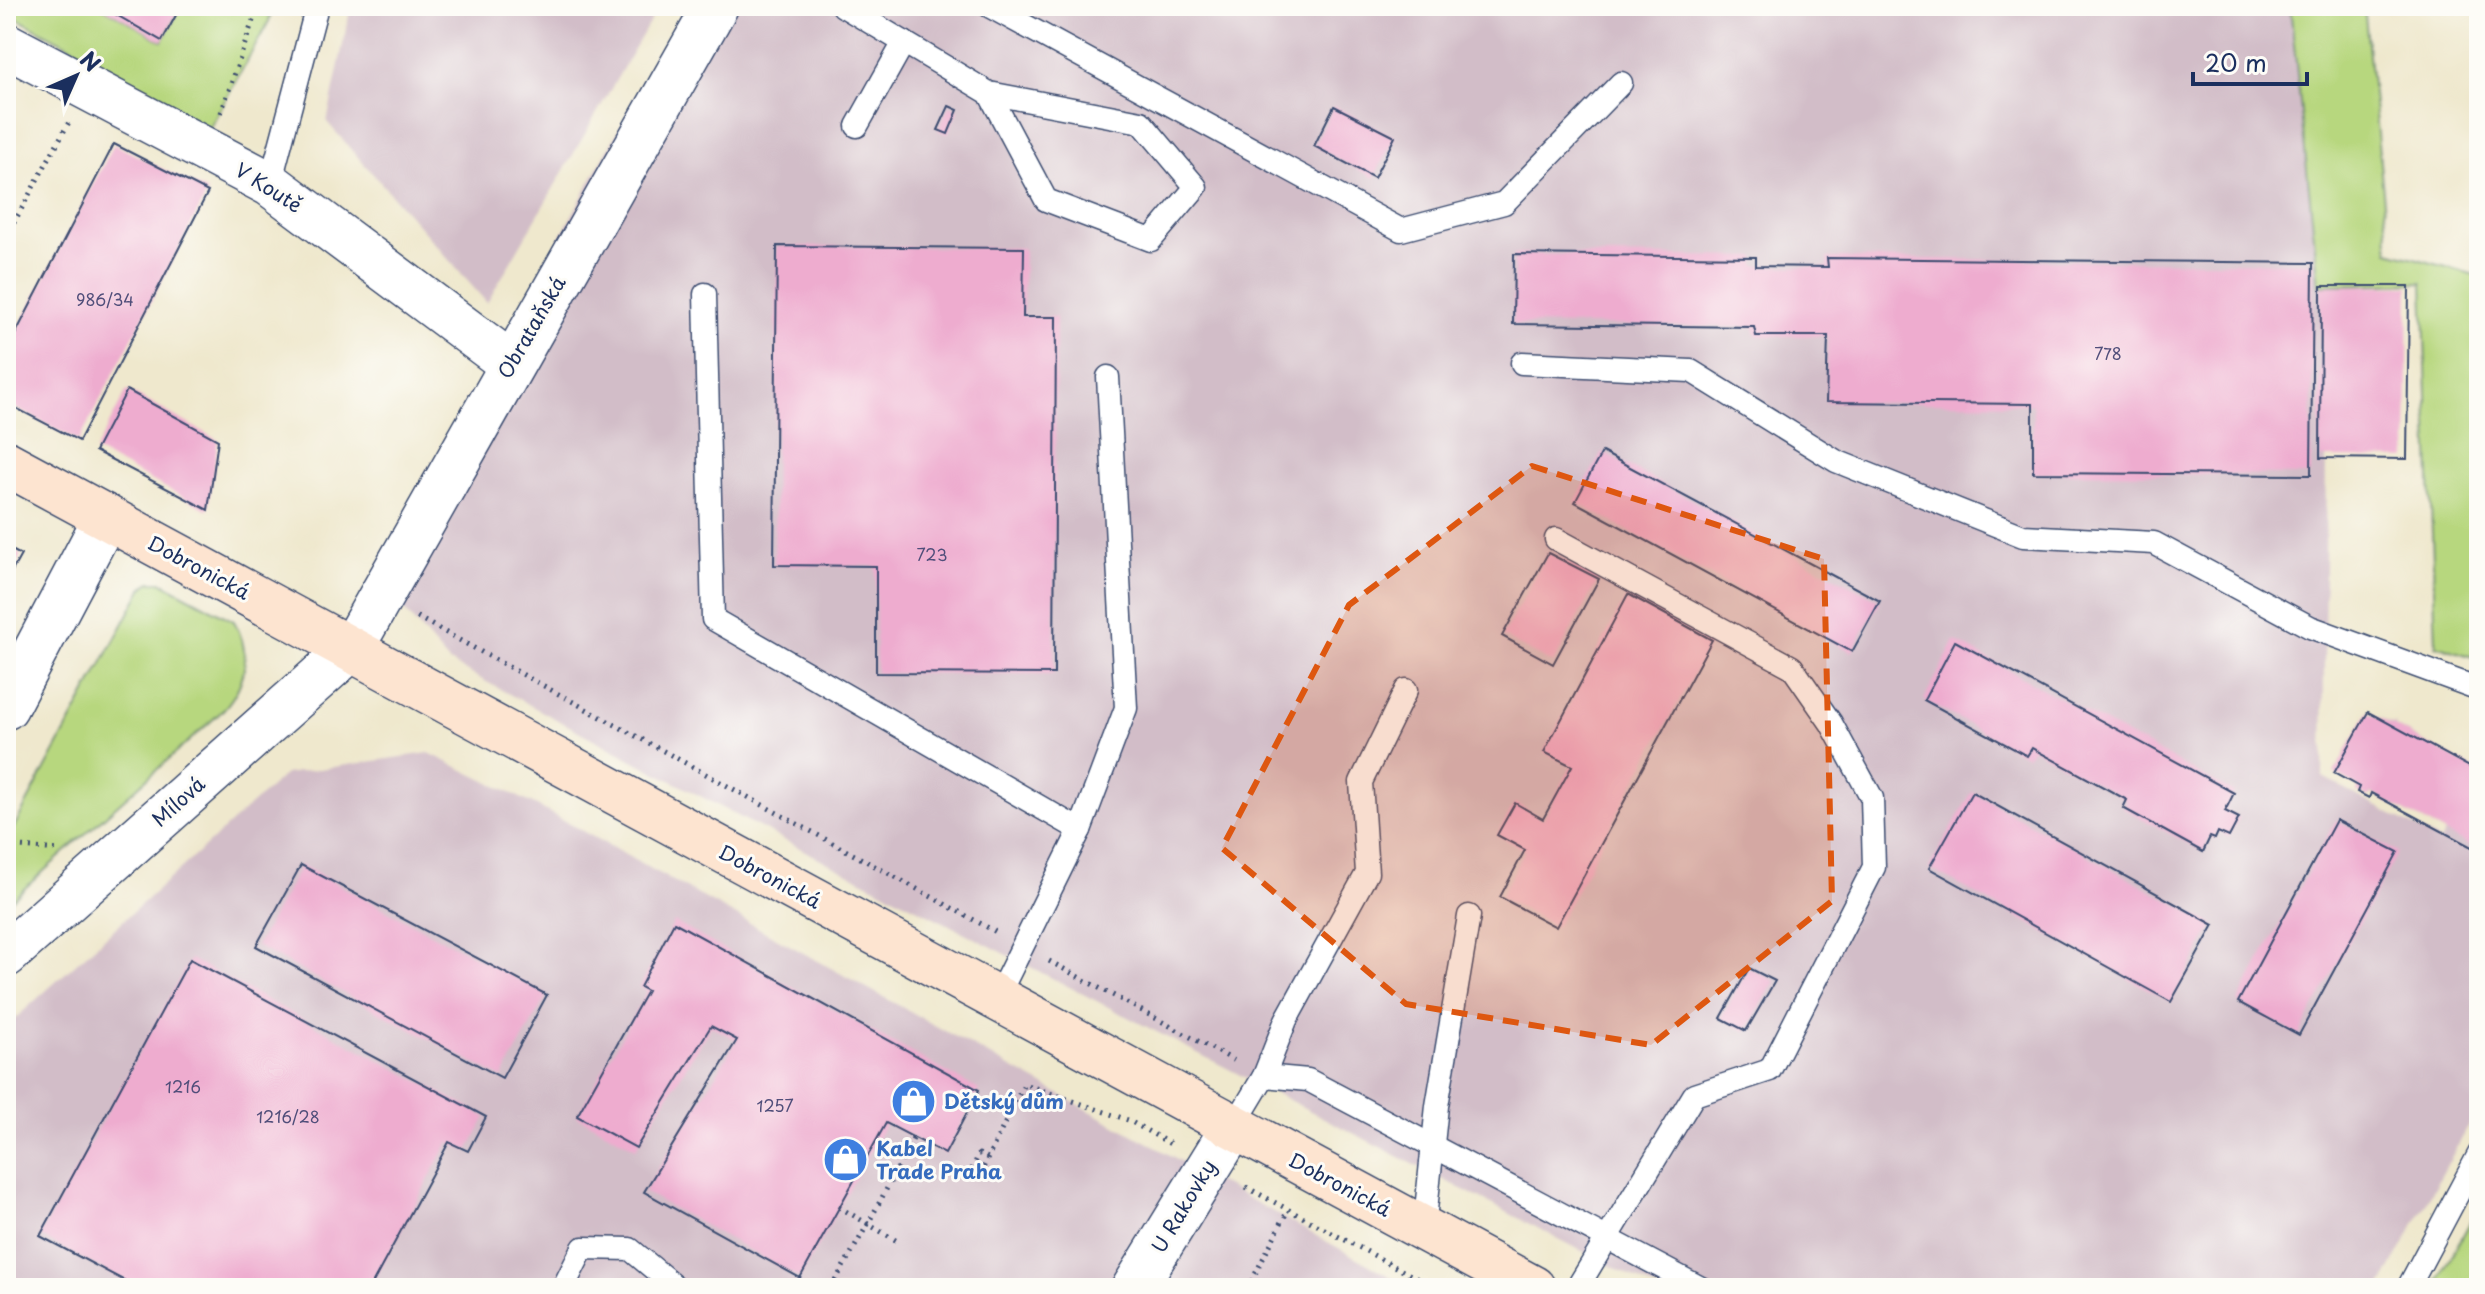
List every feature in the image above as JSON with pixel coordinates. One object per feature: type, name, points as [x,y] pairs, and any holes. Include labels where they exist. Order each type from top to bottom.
[{"type":"street","name":"Obrataňská","points":[[351,649],[702,18]]},
{"type":"street","name":"V Koutě","points":[[6,45],[270,184],[510,363]]},
{"type":"street","name":"Dobronická","points":[[6,463],[1533,1288]]},
{"type":"street","points":[[6,707],[106,517]]},
{"type":"street","name":"Mílová","points":[[6,955],[351,649]]},
{"type":"street","name":"U Rakovky","points":[[1134,1288],[1234,1126]]},
{"type":"lane","points":[[270,184],[305,62],[317,6]]},
{"type":"lane","points":[[843,6],[989,93],[1141,122],[1196,187],[1151,240],[1046,200],[989,93]]},
{"type":"lane","points":[[989,6],[1401,230],[1504,203],[1621,83]]},
{"type":"lane","points":[[857,126],[904,42]]},
{"type":"lane","points":[[705,294],[713,619],[1080,830]]},
{"type":"lane","points":[[1522,363],[1691,371],[1850,467],[2023,536],[2154,543],[2310,627],[2479,689]]},
{"type":"lane","points":[[997,998],[1080,830],[1126,708],[1108,377]]},
{"type":"lane","points":[[1556,539],[1792,667],[1831,723],[1872,798],[1874,867],[1770,1070],[1694,1095],[1577,1288]]},
{"type":"lane","points":[[1234,1126],[1264,1076],[1286,1020],[1367,873],[1361,782],[1406,690]]},
{"type":"lane","points":[[1424,1229],[1437,1106],[1469,916]]},
{"type":"lane","points":[[1264,1076],[1308,1080],[1701,1288]]},
{"type":"lane","points":[[2408,1288],[2479,1154]]},
{"type":"lane","points":[[563,1288],[583,1248],[630,1249],[677,1288]]},
{"type":"path","points":[[216,124],[258,6]]},
{"type":"path","points":[[6,237],[88,88]]},
{"type":"path","points":[[380,597],[1264,1076]]},
{"type":"path","points":[[831,1288],[914,1137]]},
{"type":"path","points":[[972,1169],[979,1154],[988,1158]]},
{"type":"path","points":[[839,1207],[897,1241]]},
{"type":"path","points":[[1248,1288],[1288,1210]]},
{"type":"highlighted area","points":[[1532,466],[1824,559],[1832,901],[1651,1045],[1406,1004],[1222,848],[1349,605]]},
{"type":"shaded area","points":[[351,6],[659,6],[487,303],[327,122]]},
{"type":"shaded area","points":[[686,6],[2302,6],[2328,285],[2409,286],[2326,458],[2323,777],[2440,841],[2445,833],[2372,794],[2369,798],[2357,792],[2359,787],[2334,773],[2368,712],[2396,723],[2395,726],[2479,772],[2479,1106],[2380,1288],[1654,1288],[747,821],[449,662],[375,577]]},
{"type":"shaded area","points":[[429,753],[537,806],[1411,1288],[6,1288],[6,1027],[285,774]]},
{"type":"green space","points":[[6,6],[101,6],[162,41],[181,6],[273,6],[269,21],[207,133],[83,69],[89,56],[6,13]]},
{"type":"green space","points":[[2290,6],[2364,6],[2389,251],[2479,276],[2479,659],[2436,645],[2423,283],[2319,285]]},
{"type":"green space","points":[[150,582],[161,582],[234,621],[245,658],[241,682],[219,714],[6,905],[6,842],[142,589]]},
{"type":"green space","points":[[2479,1206],[2479,1288],[2434,1288]]},
{"type":"building","points":[[101,6],[181,6],[162,41]]},
{"type":"building","points":[[949,106],[958,110],[948,134],[938,130]]},
{"type":"building","points":[[1334,106],[1395,137],[1374,178],[1314,146]]},
{"type":"building","points":[[114,144],[208,192],[79,441],[6,403],[6,352]]},
{"type":"building","points":[[777,246],[1024,248],[1023,317],[1056,317],[1054,674],[876,673],[876,566],[774,565]]},
{"type":"building","points":[[1514,254],[1756,257],[1756,266],[1828,267],[1827,258],[2313,263],[2311,475],[2033,473],[2033,404],[1826,402],[1828,336],[1756,336],[1754,327],[1513,324]]},
{"type":"building","points":[[2321,286],[2409,286],[2407,459],[2320,458]]},
{"type":"building","points":[[127,390],[218,440],[208,510],[95,451]]},
{"type":"building","points":[[1602,452],[1880,601],[1852,652],[1575,502]]},
{"type":"building","points":[[6,547],[21,555],[6,582]]},
{"type":"building","points":[[1548,553],[1599,579],[1553,664],[1502,636]]},
{"type":"building","points":[[1628,594],[1712,640],[1556,927],[1500,897],[1525,850],[1497,835],[1515,803],[1543,819],[1572,766],[1544,752]]},
{"type":"building","points":[[1955,641],[2234,793],[2225,811],[2239,818],[2229,837],[2218,832],[2215,839],[2210,837],[2203,852],[2123,808],[2127,800],[2032,748],[2027,756],[1924,700]]},
{"type":"building","points":[[2368,712],[2479,772],[2479,851],[2371,793],[2369,798],[2357,792],[2359,787],[2334,773]]},
{"type":"building","points":[[1972,792],[2214,925],[2171,1002],[1929,868]]},
{"type":"building","points":[[2336,820],[2398,852],[2299,1035],[2238,1002]]},
{"type":"building","points":[[301,865],[547,995],[502,1078],[256,946]]},
{"type":"building","points":[[674,922],[979,1090],[945,1154],[886,1123],[800,1278],[644,1192],[737,1040],[711,1026],[636,1148],[577,1116],[647,991],[640,987]]},
{"type":"building","points":[[190,959],[486,1117],[468,1151],[449,1142],[370,1288],[138,1288],[40,1236]]},
{"type":"building","points":[[1749,968],[1775,981],[1746,1031],[1721,1018]]},
{"type":"place","name":"Dětský dům","points":[[913,1101]]},
{"type":"place","name":"Kabel Trade Praha","points":[[845,1160]]}]
